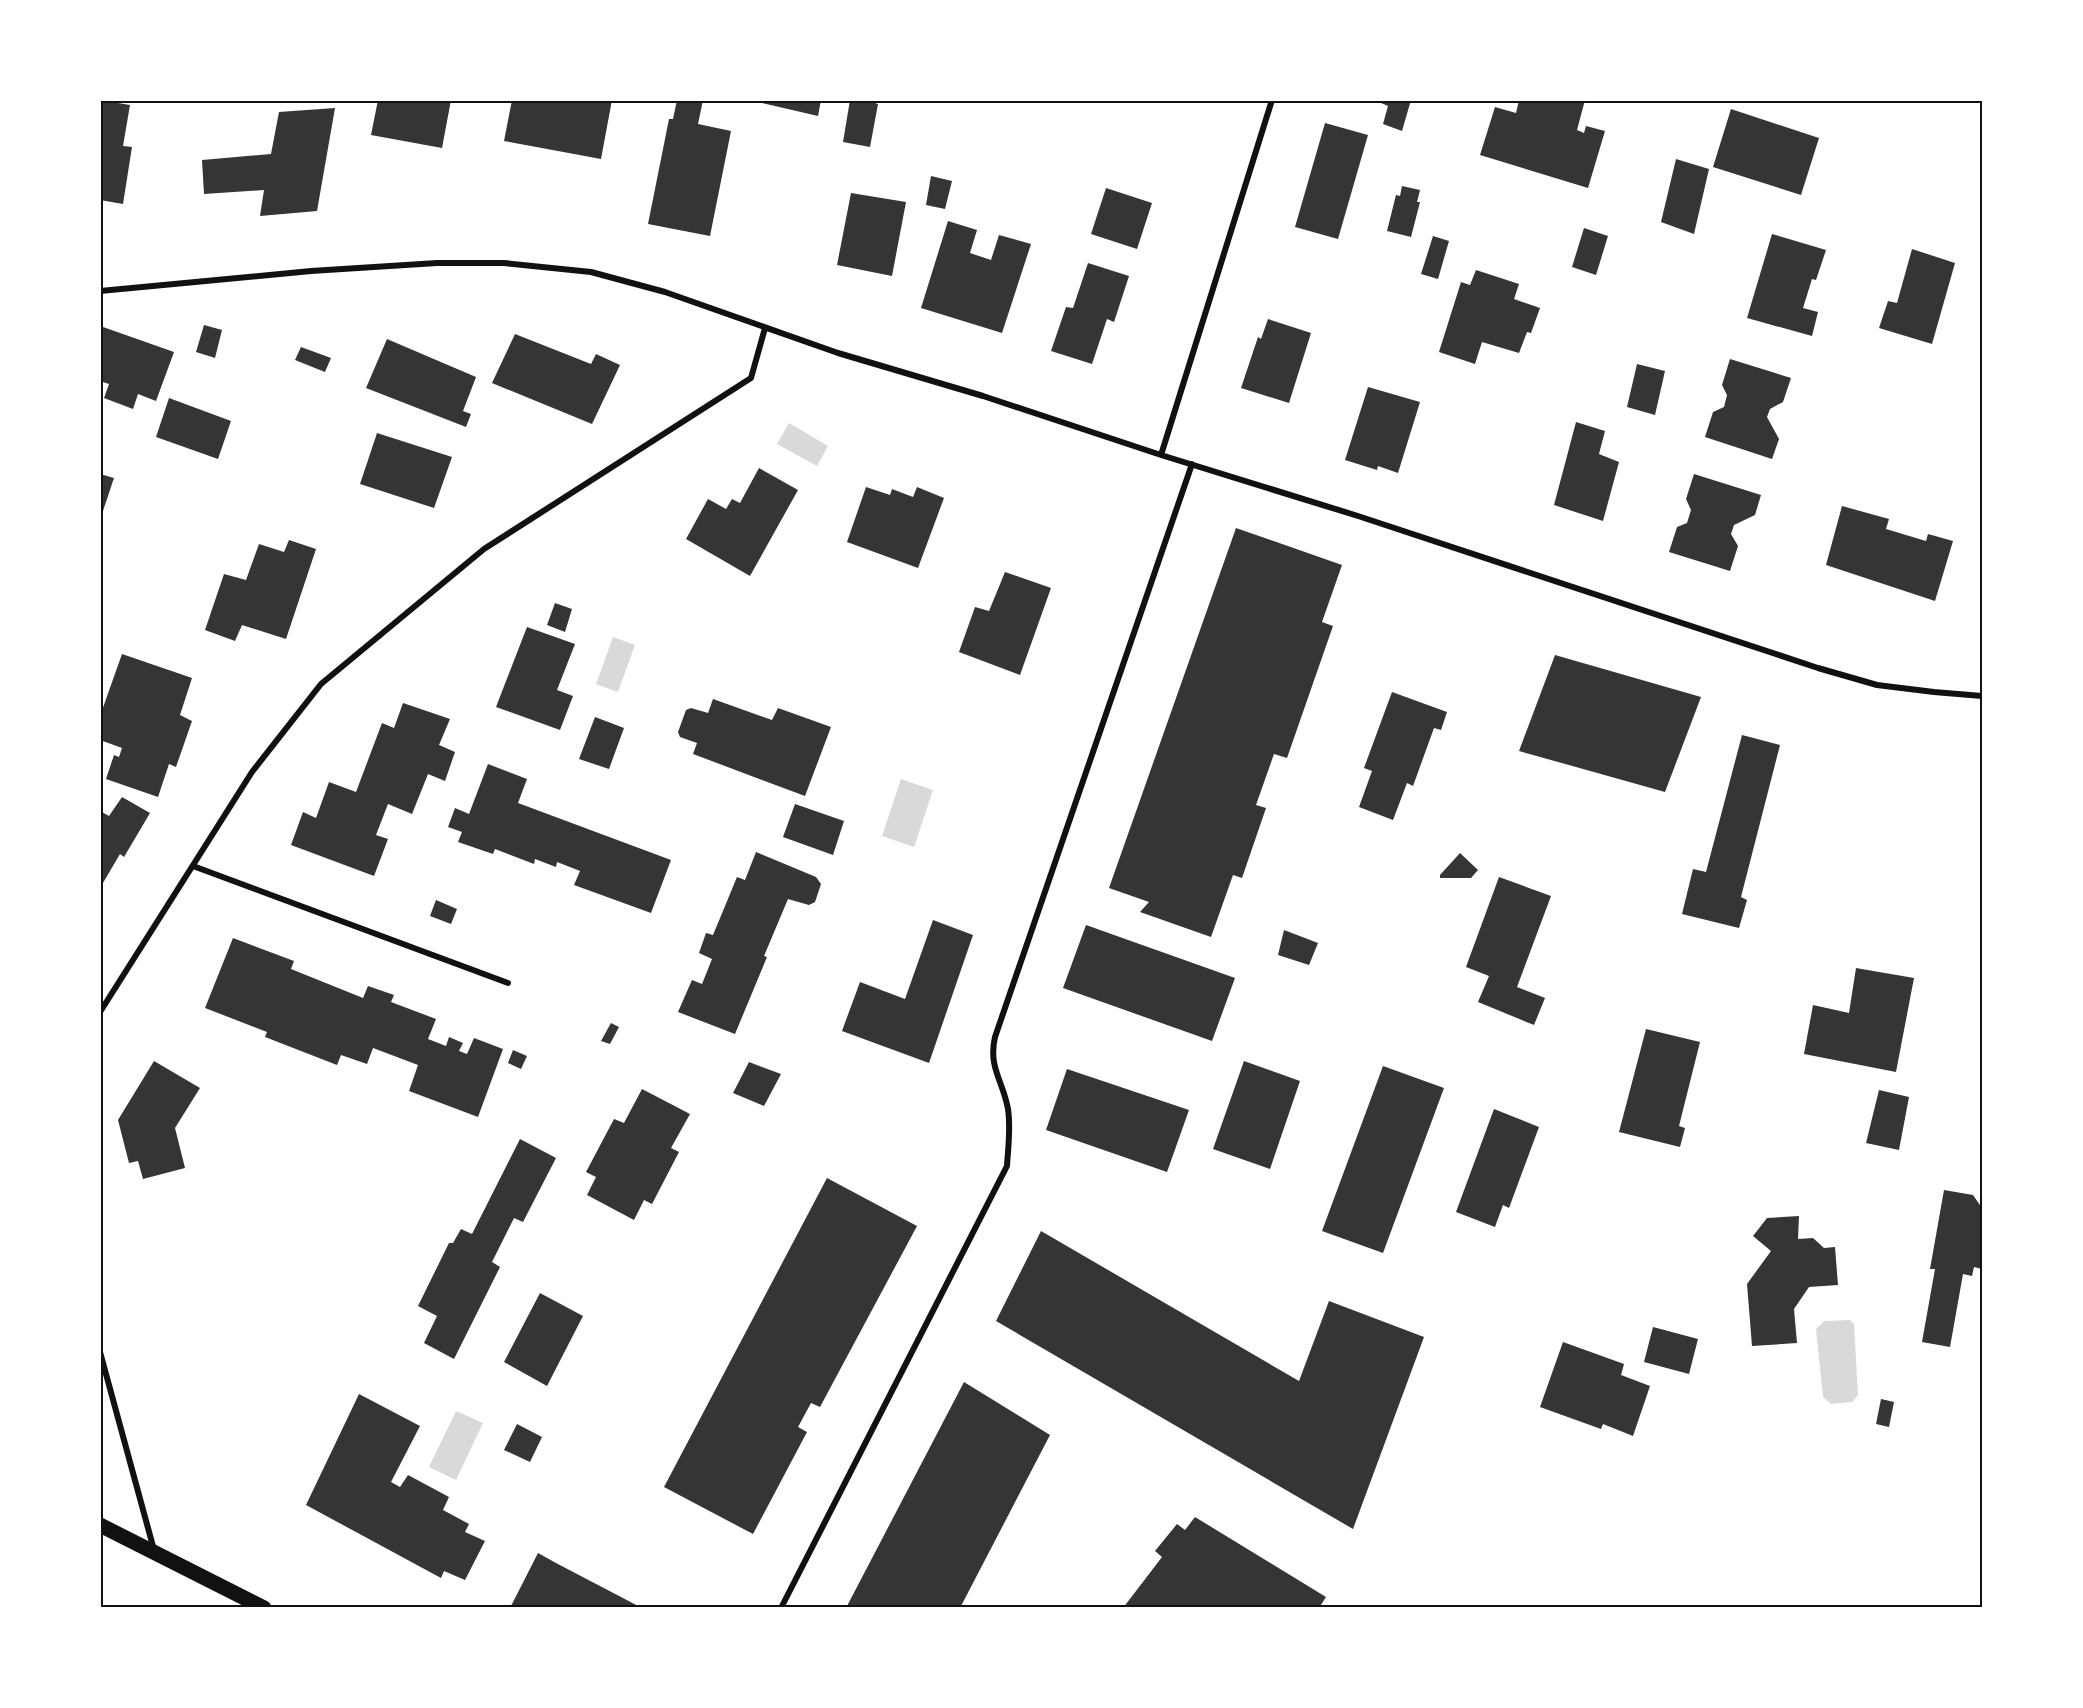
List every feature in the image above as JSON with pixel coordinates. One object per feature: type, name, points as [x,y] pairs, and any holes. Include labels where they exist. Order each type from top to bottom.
[{"type":"main road","points":[[100,1525],[264,1608]]},
{"type":"street","points":[[1161,455],[1272,100]]},
{"type":"street","points":[[100,291],[311,271],[437,263],[504,263],[591,272],[665,292],[838,353],[982,396],[1358,516],[1818,668],[1877,684],[1983,696]]},
{"type":"street","points":[[100,1012],[252,772],[321,684],[484,549],[752,378],[765,328]]},
{"type":"street","points":[[781,1608],[1007,1166],[1008,1110],[994,1067],[992,1051],[995,1037],[1192,464]]},
{"type":"street","points":[[193,866],[508,983]]},
{"type":"street","points":[[100,1353],[154,1551]]},
{"type":"shaded area","points":[[789,423],[828,446],[817,466],[777,444]]},
{"type":"shaded area","points":[[613,637],[635,645],[618,692],[596,684]]},
{"type":"shaded area","points":[[901,779],[933,790],[914,847],[882,836]]},
{"type":"shaded area","points":[[1850,1320],[1854,1324],[1858,1395],[1852,1402],[1831,1404],[1823,1397],[1816,1329],[1824,1321]]},
{"type":"shaded area","points":[[456,1411],[483,1423],[456,1480],[429,1467]]},
{"type":"building","points":[[100,100],[130,105],[123,146],[132,147],[123,204],[100,200]]},
{"type":"building","points":[[378,100],[451,100],[442,148],[371,135]]},
{"type":"building","points":[[512,100],[612,100],[601,159],[504,141]]},
{"type":"building","points":[[677,100],[703,100],[698,124],[731,131],[710,236],[648,224],[669,119],[673,119]]},
{"type":"building","points":[[749,100],[821,100],[818,116]]},
{"type":"building","points":[[850,100],[872,100],[878,104],[870,147],[843,142]]},
{"type":"building","points":[[1374,100],[1411,100],[1402,131],[1383,124],[1388,106]]},
{"type":"building","points":[[1519,100],[1585,100],[1577,130],[1584,133],[1586,126],[1605,131],[1588,188],[1480,155],[1495,107],[1516,113]]},
{"type":"building","points":[[335,108],[317,211],[260,216],[264,190],[204,194],[202,160],[271,154],[279,112]]},
{"type":"building","points":[[1731,109],[1819,138],[1801,195],[1713,167]]},
{"type":"building","points":[[1325,123],[1368,135],[1338,239],[1295,227]]},
{"type":"building","points":[[1676,159],[1709,169],[1694,234],[1661,222]]},
{"type":"building","points":[[931,176],[952,181],[945,209],[926,205]]},
{"type":"building","points":[[1402,186],[1420,190],[1417,202],[1420,202],[1411,237],[1387,231],[1396,195],[1400,196]]},
{"type":"building","points":[[1106,188],[1152,203],[1137,249],[1091,234]]},
{"type":"building","points":[[851,193],[906,202],[892,276],[837,265]]},
{"type":"building","points":[[948,221],[977,230],[970,253],[991,260],[999,235],[1031,244],[1002,333],[921,308]]},
{"type":"building","points":[[1584,228],[1608,236],[1596,275],[1572,267]]},
{"type":"building","points":[[1772,234],[1826,250],[1816,280],[1812,279],[1803,308],[1818,312],[1812,336],[1747,318]]},
{"type":"building","points":[[1433,236],[1449,241],[1438,279],[1421,274]]},
{"type":"building","points":[[1912,249],[1955,263],[1932,344],[1879,328],[1888,301],[1897,303]]},
{"type":"building","points":[[1088,263],[1129,276],[1114,322],[1107,319],[1092,364],[1051,351],[1066,307],[1073,308]]},
{"type":"building","points":[[1476,270],[1519,284],[1514,299],[1540,308],[1531,333],[1527,332],[1519,353],[1482,342],[1475,364],[1439,352],[1461,282],[1470,285]]},
{"type":"building","points":[[1268,319],[1311,333],[1289,403],[1241,388],[1258,337],[1261,339]]},
{"type":"building","points":[[204,325],[222,330],[215,358],[196,352]]},
{"type":"building","points":[[103,327],[174,352],[156,401],[138,394],[133,409],[104,398],[109,384],[100,381],[100,333]]},
{"type":"building","points":[[515,334],[591,364],[596,354],[620,365],[592,424],[492,383]]},
{"type":"building","points":[[387,339],[476,377],[463,411],[471,414],[466,427],[366,388]]},
{"type":"building","points":[[301,347],[331,358],[325,372],[295,360]]},
{"type":"building","points":[[1730,359],[1791,378],[1783,402],[1770,409],[1767,417],[1779,439],[1772,459],[1705,437],[1713,412],[1724,407],[1727,395],[1722,385]]},
{"type":"building","points":[[1637,364],[1665,371],[1655,415],[1627,407]]},
{"type":"building","points":[[1368,387],[1420,402],[1398,473],[1378,466],[1377,470],[1345,460]]},
{"type":"building","points":[[169,398],[231,421],[218,459],[156,437]]},
{"type":"building","points":[[1576,422],[1605,431],[1599,454],[1619,462],[1603,521],[1554,505]]},
{"type":"building","points":[[377,433],[452,457],[434,508],[360,484]]},
{"type":"building","points":[[759,468],[798,490],[750,576],[686,539],[708,499],[726,509],[732,499],[740,503]]},
{"type":"building","points":[[100,474],[114,478],[101,517],[100,517]]},
{"type":"building","points":[[1694,474],[1761,495],[1755,515],[1734,525],[1731,534],[1738,546],[1730,571],[1669,552],[1677,527],[1687,523],[1691,510],[1686,499]]},
{"type":"building","points":[[866,487],[890,495],[892,489],[913,497],[917,487],[944,498],[918,568],[847,542]]},
{"type":"building","points":[[1842,506],[1889,519],[1886,529],[1926,541],[1928,534],[1953,541],[1935,601],[1826,565]]},
{"type":"building","points":[[1236,528],[1342,565],[1322,622],[1333,626],[1287,758],[1274,754],[1256,805],[1266,808],[1242,878],[1233,875],[1211,937],[1140,912],[1149,902],[1109,888]]},
{"type":"building","points":[[289,540],[316,549],[286,639],[242,625],[235,641],[205,630],[224,574],[246,580],[259,544],[284,552]]},
{"type":"building","points":[[1005,572],[1051,588],[1020,675],[959,652],[975,607],[989,611]]},
{"type":"building","points":[[555,603],[572,609],[565,632],[547,625]]},
{"type":"building","points":[[527,627],[575,644],[557,690],[573,696],[560,730],[496,707]]},
{"type":"building","points":[[122,654],[192,678],[180,715],[192,721],[176,767],[169,764],[158,797],[106,779],[114,755],[119,757],[122,748],[100,740],[100,716]]},
{"type":"building","points":[[1555,655],[1701,697],[1665,792],[1519,751]]},
{"type":"building","points":[[1392,692],[1447,712],[1441,730],[1434,728],[1413,786],[1407,783],[1393,820],[1359,807],[1372,771],[1364,768]]},
{"type":"building","points":[[713,699],[772,720],[778,708],[831,727],[805,796],[693,754],[697,743],[680,737],[678,732],[686,710],[691,708],[708,713]]},
{"type":"building","points":[[403,703],[450,719],[439,745],[455,752],[445,781],[428,774],[412,814],[388,804],[376,835],[388,839],[374,876],[291,845],[303,812],[316,818],[329,782],[356,792],[382,723],[394,728]]},
{"type":"building","points":[[595,717],[624,728],[609,769],[579,759]]},
{"type":"building","points":[[1742,735],[1780,745],[1741,897],[1747,900],[1739,928],[1682,914],[1693,869],[1706,872]]},
{"type":"building","points":[[488,764],[527,779],[518,803],[671,860],[651,913],[574,885],[580,871],[557,862],[556,867],[535,859],[534,864],[495,849],[493,854],[458,842],[462,832],[448,827],[455,808],[469,814]]},
{"type":"building","points":[[122,797],[150,813],[124,857],[120,854],[100,888],[100,811],[109,816]]},
{"type":"building","points":[[795,804],[844,821],[833,855],[783,837]]},
{"type":"building","points":[[756,852],[816,877],[821,884],[815,902],[809,905],[788,899],[735,1034],[678,1012],[692,980],[702,984],[712,959],[699,953],[706,933],[713,935],[737,877],[745,880]]},
{"type":"building","points":[[1460,853],[1478,870],[1471,878],[1440,878],[1440,875]]},
{"type":"building","points":[[1499,877],[1551,896],[1517,987],[1545,998],[1534,1025],[1478,1002],[1489,976],[1466,967]]},
{"type":"building","points":[[436,900],[457,909],[451,924],[430,916]]},
{"type":"building","points":[[933,920],[973,935],[929,1063],[842,1031],[860,982],[905,999]]},
{"type":"building","points":[[1086,925],[1235,978],[1212,1041],[1063,988]]},
{"type":"building","points":[[1284,930],[1318,943],[1309,965],[1278,955]]},
{"type":"building","points":[[233,938],[294,961],[291,969],[363,998],[368,986],[394,995],[391,1002],[436,1019],[428,1039],[446,1046],[449,1037],[463,1043],[459,1051],[467,1054],[474,1038],[503,1049],[478,1117],[409,1091],[418,1065],[373,1048],[367,1064],[341,1055],[337,1065],[265,1037],[267,1032],[205,1008]]},
{"type":"building","points":[[1856,968],[1914,978],[1896,1072],[1804,1054],[1813,1005],[1849,1013]]},
{"type":"building","points":[[611,1023],[619,1027],[610,1044],[601,1041]]},
{"type":"building","points":[[1646,1029],[1700,1042],[1679,1126],[1685,1128],[1680,1147],[1619,1132]]},
{"type":"building","points":[[513,1050],[527,1056],[521,1069],[508,1063]]},
{"type":"building","points":[[154,1061],[200,1088],[175,1128],[185,1168],[143,1179],[138,1161],[129,1163],[118,1120]]},
{"type":"building","points":[[1244,1061],[1300,1081],[1270,1169],[1213,1149]]},
{"type":"building","points":[[749,1062],[781,1074],[764,1106],[733,1093]]},
{"type":"building","points":[[1383,1066],[1444,1088],[1383,1253],[1322,1231]]},
{"type":"building","points":[[1067,1069],[1189,1110],[1167,1172],[1046,1130]]},
{"type":"building","points":[[642,1089],[690,1114],[671,1148],[679,1152],[652,1204],[644,1200],[634,1220],[587,1195],[596,1177],[586,1172],[614,1119],[624,1123]]},
{"type":"building","points":[[1879,1090],[1909,1097],[1899,1150],[1866,1143]]},
{"type":"building","points":[[1494,1109],[1539,1127],[1509,1208],[1503,1205],[1495,1227],[1456,1212]]},
{"type":"building","points":[[520,1139],[556,1158],[523,1222],[514,1218],[492,1262],[500,1267],[454,1359],[424,1343],[437,1316],[418,1306],[449,1243],[453,1243],[461,1229],[472,1234]]},
{"type":"building","points":[[827,1178],[917,1226],[820,1407],[811,1403],[798,1427],[807,1432],[753,1534],[664,1487]]},
{"type":"building","points":[[1944,1190],[1973,1195],[1982,1208],[1982,1269],[1974,1267],[1972,1276],[1963,1274],[1950,1347],[1922,1342],[1935,1269],[1930,1269]]},
{"type":"building","points":[[1799,1216],[1798,1239],[1813,1238],[1824,1248],[1835,1247],[1838,1285],[1809,1287],[1794,1309],[1797,1343],[1752,1346],[1747,1284],[1771,1251],[1753,1236],[1767,1218]]},
{"type":"building","points":[[1041,1231],[1299,1381],[1329,1301],[1424,1337],[1353,1529],[996,1321]]},
{"type":"building","points":[[540,1293],[583,1316],[547,1386],[504,1362]]},
{"type":"building","points":[[1653,1327],[1698,1339],[1689,1374],[1644,1362]]},
{"type":"building","points":[[1563,1342],[1624,1364],[1621,1375],[1650,1386],[1633,1436],[1603,1424],[1601,1429],[1540,1407]]},
{"type":"building","points":[[964,1382],[1050,1435],[960,1608],[846,1608]]},
{"type":"building","points":[[359,1394],[420,1426],[391,1482],[400,1487],[408,1475],[449,1497],[443,1510],[469,1524],[465,1532],[485,1541],[465,1580],[444,1571],[441,1578],[306,1505]]},
{"type":"building","points":[[1881,1399],[1894,1402],[1889,1427],[1876,1424]]},
{"type":"building","points":[[517,1424],[542,1437],[530,1462],[504,1450]]},
{"type":"building","points":[[1195,1517],[1326,1597],[1319,1608],[1123,1608],[1162,1557],[1155,1551],[1177,1524],[1185,1530]]},
{"type":"building","points":[[538,1553],[556,1563],[642,1608],[510,1608]]}]
